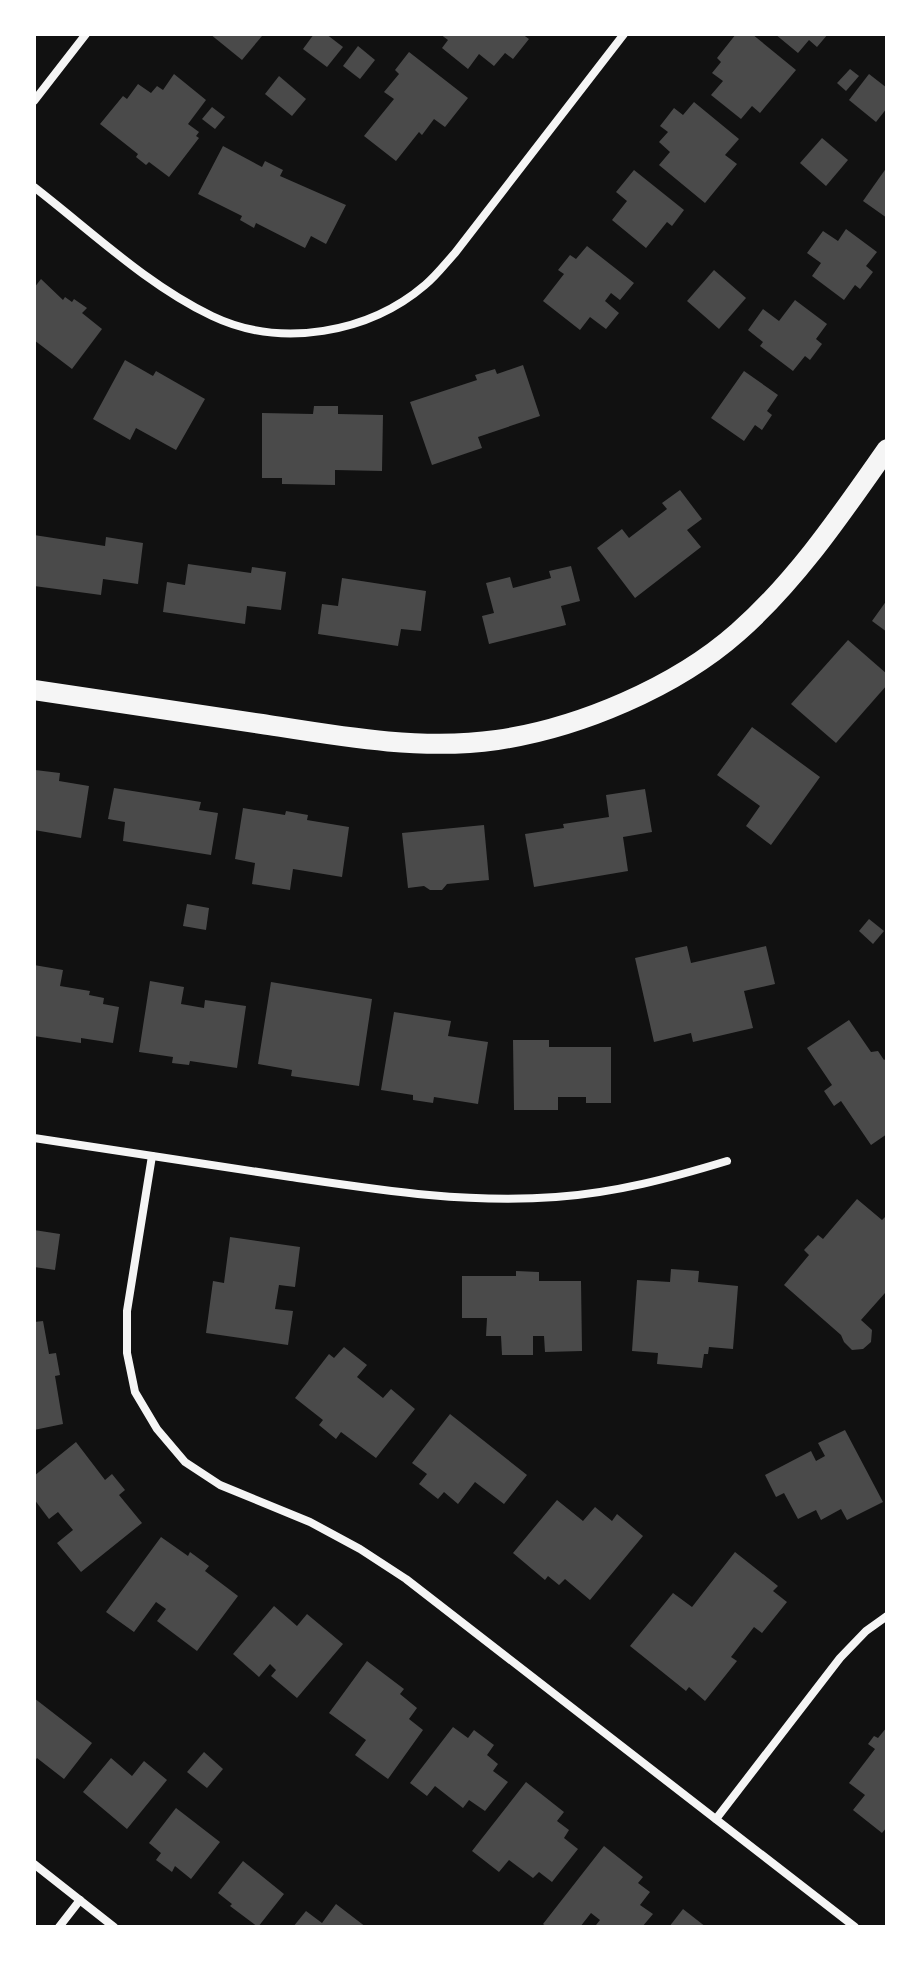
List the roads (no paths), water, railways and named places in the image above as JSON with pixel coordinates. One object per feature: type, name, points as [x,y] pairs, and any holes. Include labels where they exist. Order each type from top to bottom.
[{"type":"main road","points":[[34,690],[375,739],[437,743],[496,740],[551,729],[651,690],[737,633],[817,546],[887,449]]},
{"type":"street","points":[[34,101],[86,34]]},
{"type":"street","points":[[34,187],[149,276],[204,311],[250,329],[281,333],[315,332],[355,324],[390,309],[426,284],[455,253],[624,34]]},
{"type":"street","points":[[34,1138],[372,1189],[498,1199],[557,1197],[617,1190],[727,1161]]},
{"type":"street","points":[[152,1156],[127,1311],[127,1353],[135,1392],[157,1429],[185,1462],[220,1485],[310,1522],[406,1579],[855,1927]]},
{"type":"street","points":[[716,1819],[840,1658],[866,1631],[887,1616]]},
{"type":"street","points":[[34,1864],[114,1927]]},
{"type":"street","points":[[59,1927],[80,1900]]}]
